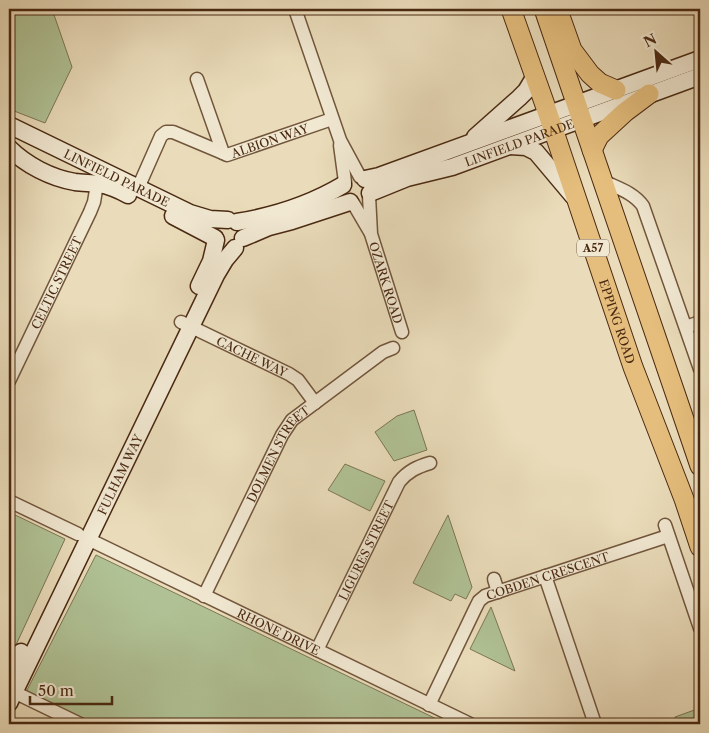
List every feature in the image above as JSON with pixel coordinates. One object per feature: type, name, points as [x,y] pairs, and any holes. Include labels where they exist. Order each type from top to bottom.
[{"type":"main road","name":"EPPING ROAD","points":[[511,9],[633,367],[684,499],[700,548]]},
{"type":"main road","points":[[544,9],[700,466]]},
{"type":"main road","points":[[557,9],[572,50],[590,74],[600,83],[616,90]]},
{"type":"main road","points":[[592,150],[599,136],[625,112],[649,94]]},
{"type":"street","points":[[295,9],[332,119],[359,185],[371,234]]},
{"type":"street","points":[[578,111],[616,90],[700,59]]},
{"type":"street","points":[[468,143],[519,98],[535,76]]},
{"type":"street","points":[[550,121],[578,111],[649,94],[700,76]]},
{"type":"street","name":"ALBION WAY","points":[[197,79],[223,153],[227,155],[332,119]]},
{"type":"street","name":"LINFIELD PARADE","points":[[9,125],[202,218],[233,221],[273,215],[359,185],[468,143],[550,121]]},
{"type":"street","name":"LINFIELD PARADE","points":[[359,185],[407,178],[452,167],[508,146],[550,121]]},
{"type":"street","points":[[138,188],[161,136],[166,132],[173,132],[223,153]]},
{"type":"street","points":[[508,146],[526,147],[536,152],[578,202]]},
{"type":"street","name":"LINFIELD PARADE","points":[[9,148],[30,165],[52,176],[75,182],[97,184],[118,190],[216,239]]},
{"type":"street","points":[[603,181],[635,196],[643,206],[700,369]]},
{"type":"street","name":"CELTIC STREET","points":[[9,381],[90,212],[97,184]]},
{"type":"street","points":[[359,185],[343,193],[347,200],[352,203],[371,234]]},
{"type":"street","points":[[239,243],[243,229],[233,221],[219,224],[215,233],[216,239],[221,247],[226,248],[239,243],[268,227],[292,222],[352,203]]},
{"type":"street","name":"OZARK ROAD","points":[[371,234],[402,332]]},
{"type":"street","name":"FULHAM WAY","points":[[10,691],[186,324],[211,261],[216,239]]},
{"type":"street","name":"FULHAM WAY","points":[[186,324],[225,260],[239,243]]},
{"type":"street","points":[[686,327],[700,322]]},
{"type":"street","name":"CACHE WAY","points":[[186,324],[290,374],[298,380],[315,403]]},
{"type":"street","name":"DOLMEN STREET","points":[[204,596],[282,435],[292,420],[383,352],[393,348]]},
{"type":"street","name":"LIGURES STREET","points":[[317,650],[400,482],[411,471],[430,463]]},
{"type":"street","name":"RHONE DRIVE","points":[[9,501],[470,724]]},
{"type":"street","name":"COBDEN CRESCENT","points":[[429,705],[479,601],[485,596],[545,576],[667,530],[700,628]]},
{"type":"street","points":[[545,576],[596,724]]},
{"type":"street","points":[[494,579],[498,592]]},
{"type":"street","points":[[10,691],[80,724]]},
{"type":"green space","points":[[9,9],[52,9],[72,67],[45,123],[9,109]]},
{"type":"green space","points":[[414,410],[427,450],[394,461],[375,432],[397,416]]},
{"type":"green space","points":[[345,464],[385,481],[370,511],[328,490]]},
{"type":"green space","points":[[9,512],[65,539],[9,660]]},
{"type":"green space","points":[[448,515],[472,587],[466,599],[455,594],[451,601],[413,583]]},
{"type":"green space","points":[[96,555],[447,724],[84,724],[25,694]]},
{"type":"green space","points":[[491,607],[515,671],[470,649]]},
{"type":"green space","points":[[700,708],[700,724],[677,724],[675,717]]}]
